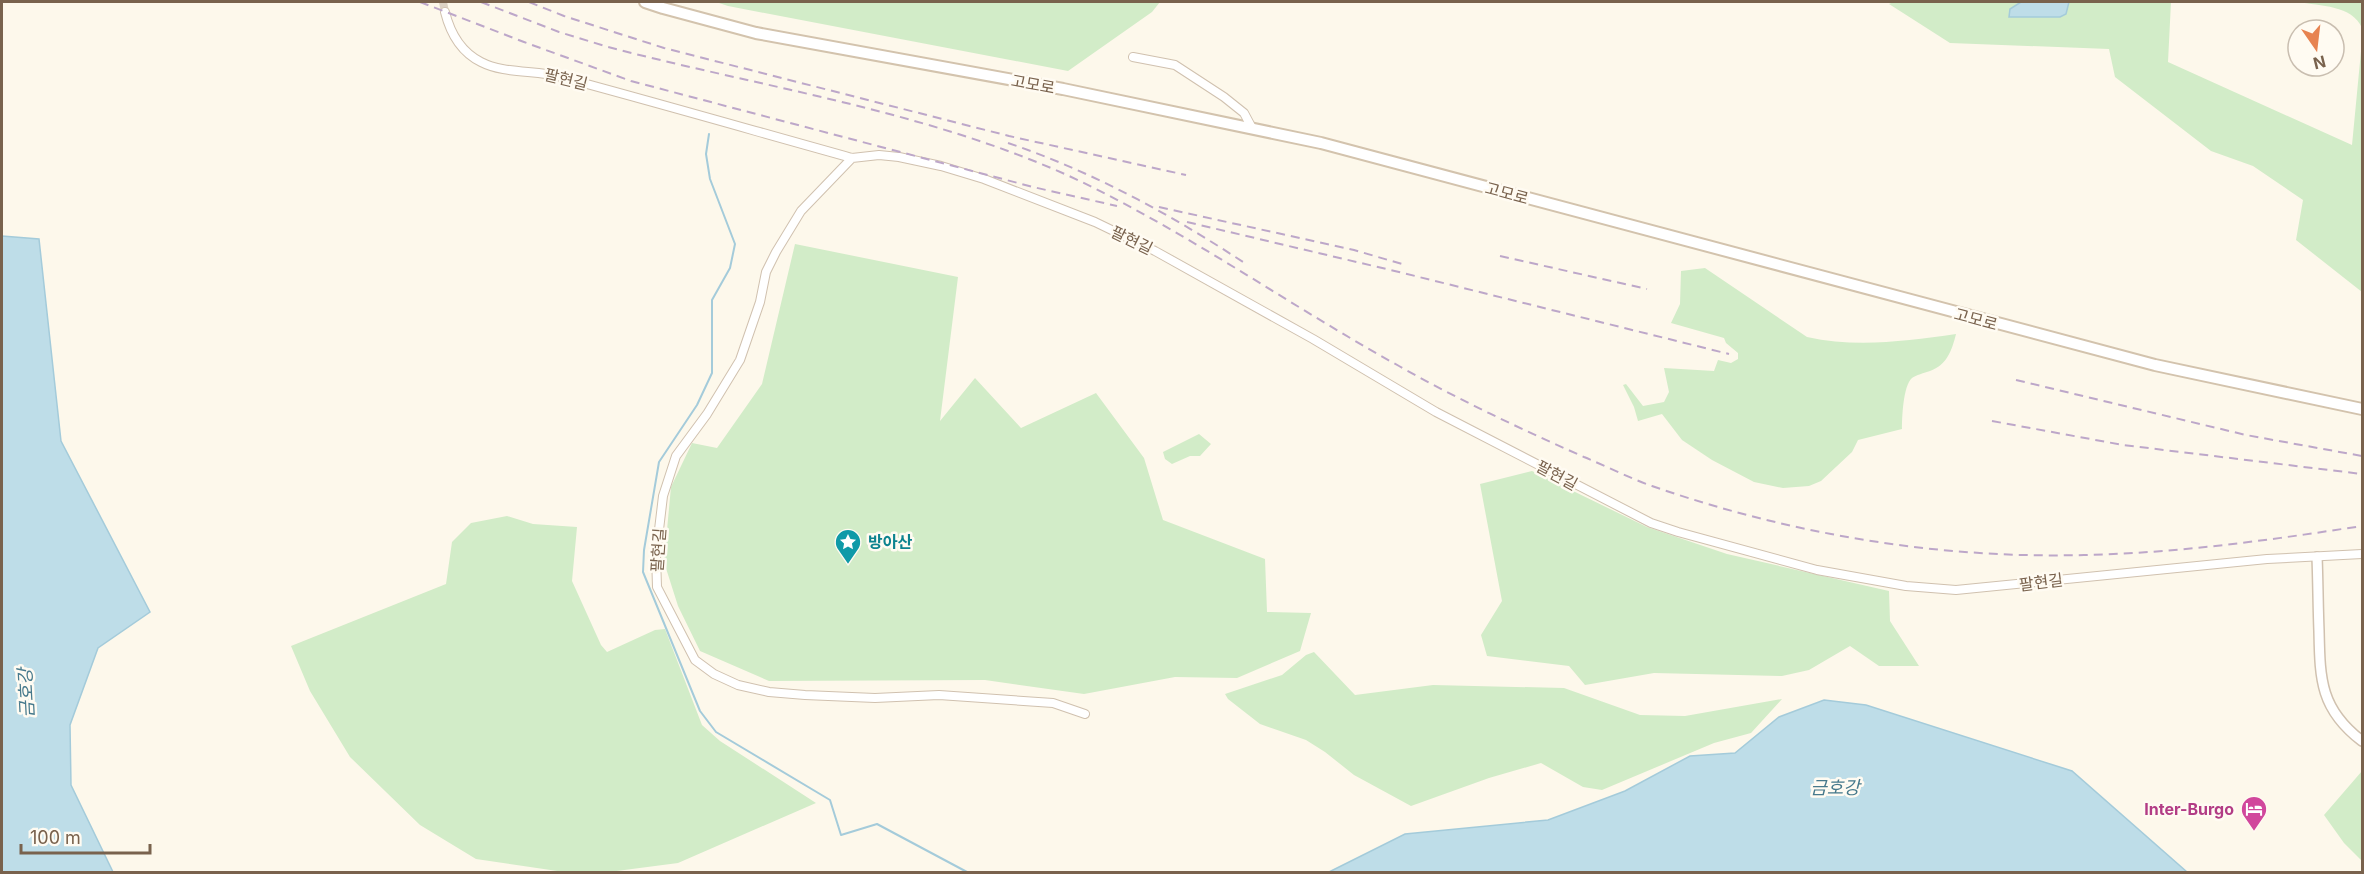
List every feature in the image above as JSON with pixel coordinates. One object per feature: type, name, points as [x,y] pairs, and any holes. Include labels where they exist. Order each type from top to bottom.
[{"type":"main road","name":"고모로","points":[[645,2],[756,33],[1063,89],[1321,143],[2144,363],[2362,409]]},
{"type":"street","name":"팔현길","points":[[445,12],[452,33],[460,45],[471,57],[483,63],[554,75],[852,158],[889,156],[941,166],[984,179],[1095,222],[1165,256],[1313,339],[1436,412],[1611,504],[1651,523],[1678,532],[1817,570],[1905,586],[1956,590],[2255,560],[2362,554]]},
{"type":"street","points":[[1133,57],[1175,65],[1244,113],[1252,128]]},
{"type":"street","name":"팔현길","points":[[852,158],[801,211],[780,245],[766,272],[760,302],[740,360],[707,414],[676,456],[663,496],[656,555],[657,587],[695,660],[714,674],[738,685],[769,692],[805,695],[875,698],[939,695],[1032,701],[1053,703],[1085,714]]},
{"type":"street","points":[[2317,557],[2320,677],[2331,707],[2349,731],[2362,741]]},
{"type":"green space","points":[[716,2],[1160,2],[1152,12],[1068,71]]},
{"type":"green space","points":[[1893,2],[2171,2],[2168,62],[2352,145],[2362,41],[2362,292],[2296,240],[2303,200],[2253,166],[2211,151],[2115,77],[2109,49],[1950,43],[1889,4]]},
{"type":"green space","points":[[2298,2],[2362,2],[2362,28],[2357,20],[2343,11]]},
{"type":"green space","points":[[795,244],[958,277],[940,421],[975,378],[1021,428],[1096,393],[1144,458],[1163,520],[1265,559],[1267,612],[1311,613],[1300,651],[1237,678],[1175,677],[1084,694],[985,680],[769,681],[700,651],[678,606],[664,562],[671,487],[692,443],[717,448],[762,384]]},
{"type":"green space","points":[[1705,268],[1807,337],[1863,343],[1956,334],[1945,361],[1936,368],[1912,378],[1909,382],[1904,402],[1902,429],[1858,440],[1852,452],[1821,481],[1809,486],[1783,488],[1754,482],[1712,460],[1682,440],[1662,414],[1638,421],[1623,385],[1626,384],[1643,406],[1664,402],[1669,392],[1664,368],[1714,371],[1718,360],[1731,363],[1738,359],[1738,353],[1726,343],[1724,338],[1671,323],[1680,304],[1681,271]]},
{"type":"green space","points":[[1199,434],[1211,444],[1200,456],[1190,456],[1172,464],[1165,459],[1163,452]]},
{"type":"green space","points":[[1532,471],[1647,527],[1727,554],[1889,591],[1890,621],[1919,666],[1879,666],[1850,646],[1809,670],[1782,676],[1654,673],[1585,685],[1569,666],[1487,656],[1481,635],[1502,601],[1480,484]]},
{"type":"green space","points":[[507,516],[533,524],[577,527],[572,581],[601,645],[607,652],[655,630],[665,629],[702,725],[720,741],[816,803],[678,863],[609,872],[564,872],[476,859],[420,825],[350,757],[310,691],[291,646],[446,584],[452,542],[471,523]]},
{"type":"green space","points":[[1314,652],[1355,695],[1433,685],[1564,688],[1640,715],[1685,716],[1782,699],[1751,733],[1714,743],[1602,790],[1583,787],[1541,763],[1489,778],[1411,806],[1354,775],[1306,740],[1260,724],[1228,699],[1225,694],[1282,675],[1306,655]]},
{"type":"green space","points":[[2362,771],[2362,861],[2344,843],[2324,815]]},
{"type":"water","points":[[2021,2],[2069,2],[2066,14],[2060,17],[2009,17],[2010,9]]},
{"type":"water","name":"금호강","points":[[2,236],[39,239],[61,441],[150,612],[98,648],[70,725],[71,785],[113,872],[2,872]]},
{"type":"water","name":"금호강","points":[[1824,700],[1866,705],[2072,771],[2187,872],[1329,872],[1405,834],[1548,820],[1625,791],[1690,756],[1735,753],[1779,717]]},
{"type":"waterway","points":[[709,134],[706,154],[710,179],[735,244],[730,268],[712,300],[712,373],[697,405],[659,462],[644,550],[643,572],[700,711],[716,732],[830,800],[841,835],[877,824],[967,872]]},
{"type":"tunnel","points":[[443,2],[445,12]]},
{"type":"railway","points":[[420,2],[631,81],[1033,187],[1117,206]]},
{"type":"railway","points":[[481,2],[559,32],[608,47],[898,116],[1012,152],[1067,175],[1152,219],[1357,342],[1444,391],[1626,476],[1704,503],[1757,518],[1865,540],[1920,548],[2029,555],[2119,554],[2189,549],[2362,526]]},
{"type":"railway","points":[[529,2],[564,16],[664,48],[1009,136],[1186,175]]},
{"type":"railway","points":[[1008,143],[1100,180],[1187,227],[1243,262]]},
{"type":"railway","points":[[1159,207],[1354,250],[1402,264]]},
{"type":"railway","points":[[1187,222],[1729,354]]},
{"type":"railway","points":[[1500,256],[1647,289]]},
{"type":"railway","points":[[2016,380],[2246,435],[2362,456]]},
{"type":"railway","points":[[1992,421],[2123,445],[2362,474]]},
{"type":"place","name":"방아산","points":[[848,565]]},
{"type":"place","name":"Inter-Burgo","points":[[2254,832]]}]
